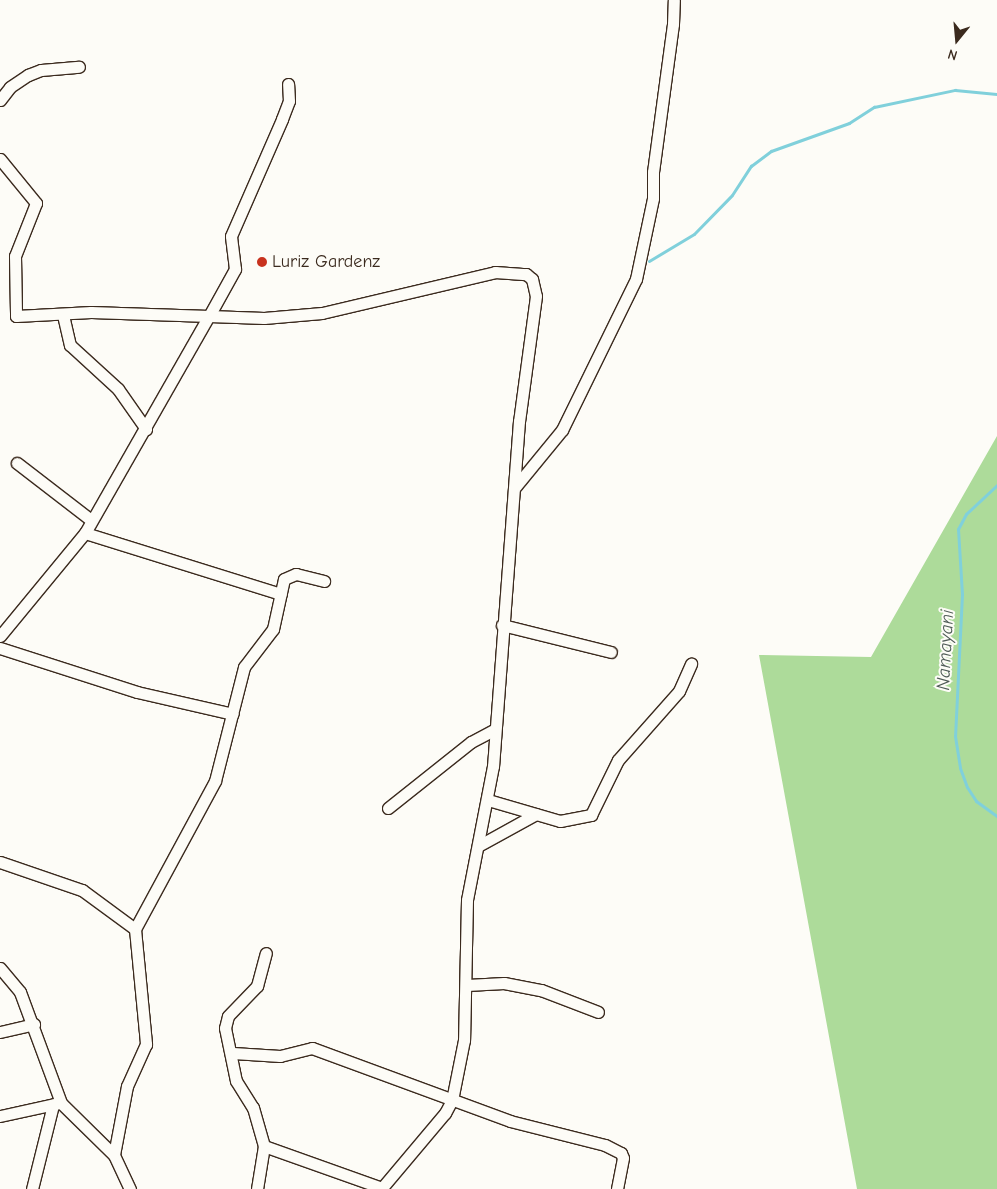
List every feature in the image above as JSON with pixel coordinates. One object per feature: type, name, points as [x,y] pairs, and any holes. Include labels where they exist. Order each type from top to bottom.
[{"type":"street","points":[[516,486],[562,430],[636,279],[653,198],[653,172],[673,24],[674,0]]},
{"type":"street","points":[[0,100],[10,87],[28,75],[41,70],[80,66]]},
{"type":"street","points":[[0,636],[85,532],[146,429],[235,269],[231,236],[289,101],[288,84]]},
{"type":"street","points":[[0,159],[36,203],[15,256],[16,316],[148,313],[264,318],[322,313],[495,272],[526,274],[535,284],[536,296],[523,378],[516,486],[502,626],[488,800],[467,900],[467,985],[464,1040],[452,1100],[438,1123],[382,1189],[264,1146]]},
{"type":"street","points":[[63,315],[70,345],[118,389],[146,429]]},
{"type":"street","points":[[17,463],[92,520]]},
{"type":"street","points":[[85,532],[281,594]]},
{"type":"street","points":[[114,1155],[127,1086],[146,1044],[135,929],[215,781],[244,667],[273,629],[284,579],[291,574],[324,581]]},
{"type":"street","points":[[502,626],[611,652]]},
{"type":"street","points":[[0,648],[138,692],[233,714]]},
{"type":"street","points":[[488,800],[536,814],[571,821],[591,815],[618,760],[679,691],[691,664]]},
{"type":"street","points":[[388,808],[471,742],[494,730]]},
{"type":"street","points":[[478,846],[536,814]]},
{"type":"street","points":[[0,862],[82,890],[135,929]]},
{"type":"street","points":[[257,1189],[264,1146],[253,1108],[236,1081],[233,1053],[225,1028],[228,1016],[253,993],[266,953]]},
{"type":"street","points":[[0,968],[20,992],[34,1024],[57,1104],[114,1155],[130,1189]]},
{"type":"street","points":[[467,985],[504,983],[541,990],[598,1012]]},
{"type":"street","points":[[0,1032],[34,1024]]},
{"type":"street","points":[[233,1053],[280,1056],[312,1048],[510,1121],[615,1149],[621,1153],[624,1163],[617,1189]]},
{"type":"street","points":[[0,1116],[57,1104]]},
{"type":"street","points":[[32,1189],[57,1104]]},
{"type":"green space","points":[[997,436],[997,1189],[857,1189],[759,655],[871,657]]},
{"type":"waterway","points":[[649,261],[694,234],[732,195],[751,166],[771,151],[849,123],[874,107],[955,90],[997,94]]},
{"type":"waterway","name":"Namayani","points":[[997,485],[966,514],[958,529],[962,594],[955,736],[960,768],[967,787],[976,801],[997,816]]},
{"type":"place","name":"Luriz Gardenz","points":[[262,262]]}]
